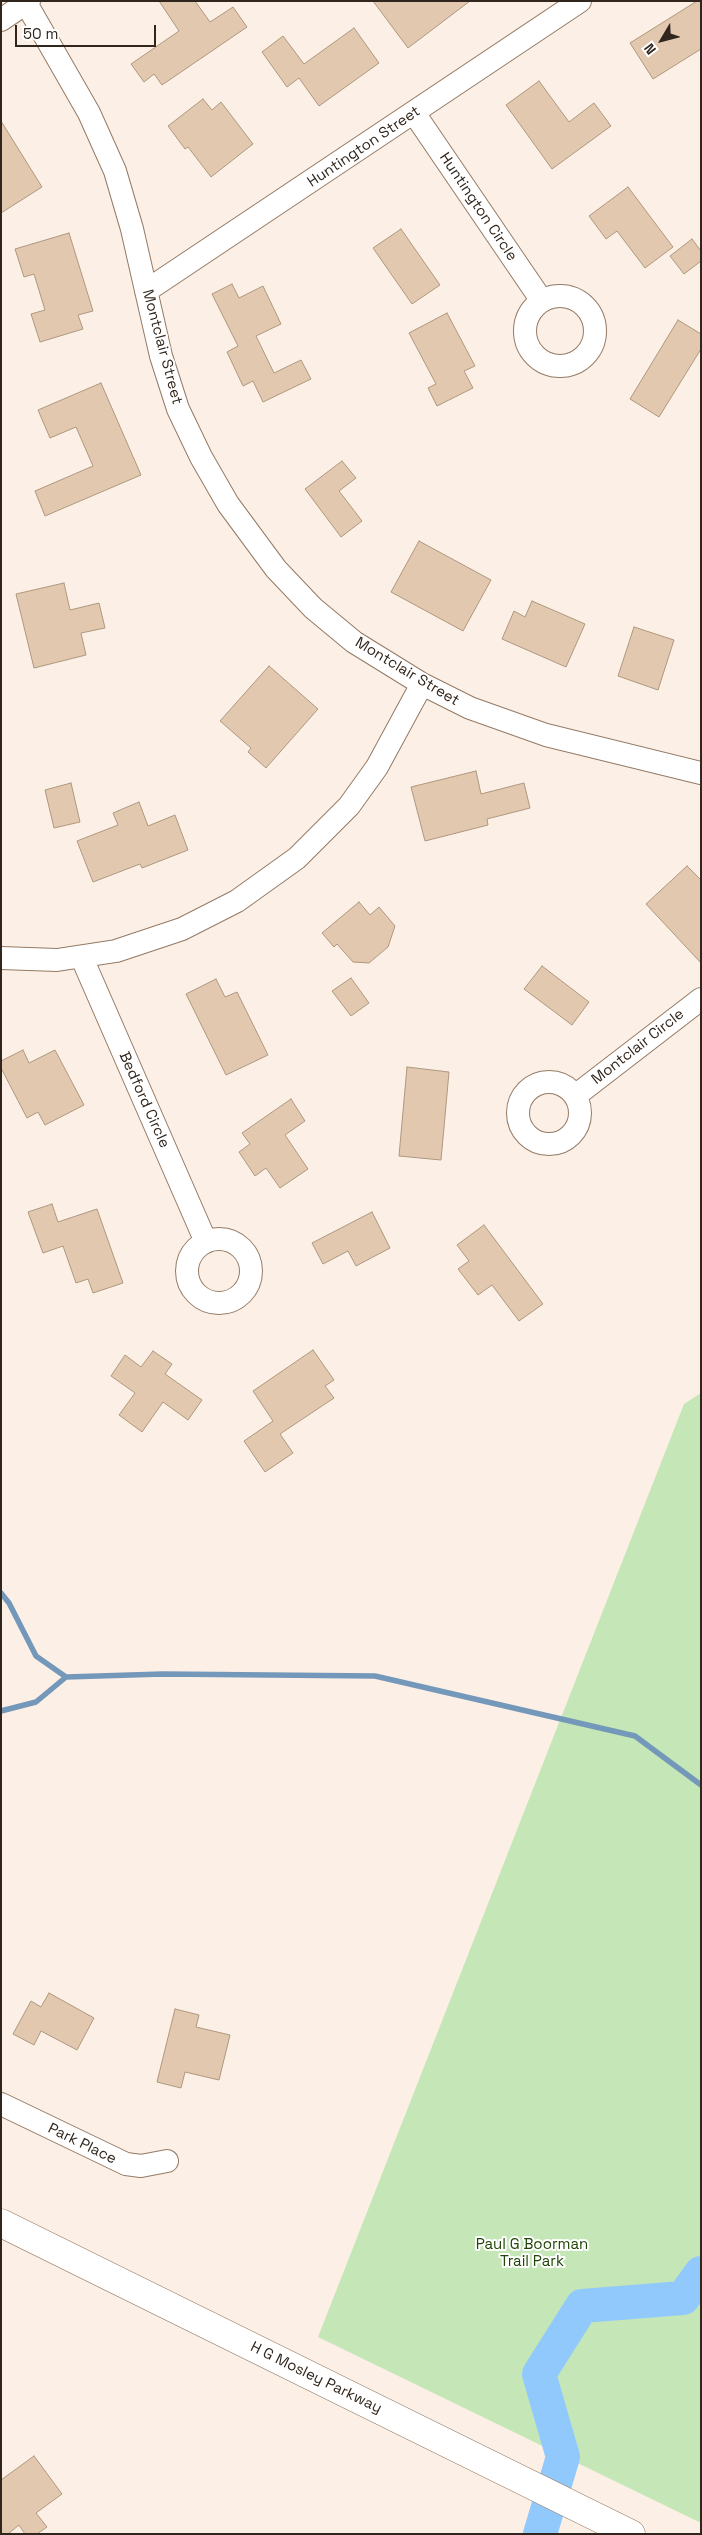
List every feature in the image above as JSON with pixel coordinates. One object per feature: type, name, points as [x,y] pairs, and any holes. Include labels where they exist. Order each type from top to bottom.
[{"type":"main road","name":"H G Mosley Parkway","points":[[1,2223],[631,2534]]},
{"type":"street","name":"Huntington Street","points":[[146,291],[580,1]]},
{"type":"street","points":[[1,20],[28,2]]},
{"type":"street","name":"Montclair Street","points":[[28,2],[79,94],[107,152],[127,208],[161,356],[178,408],[214,481],[243,526],[276,569],[320,613],[376,657],[422,684],[470,708],[520,728],[591,748],[701,773]]},
{"type":"street","name":"Huntington Circle","points":[[414,113],[542,301]]},
{"type":"street","points":[[1,958],[39,961],[82,958],[116,951],[182,930],[237,901],[278,873],[333,824],[364,787],[390,746],[422,684]]},
{"type":"street","name":"Bedford Circle","points":[[82,958],[206,1242]]},
{"type":"street","name":"Montclair Circle","points":[[575,1096],[701,999]]},
{"type":"street","name":"Park Place","points":[[1,2104],[126,2164],[141,2166],[167,2161]]},
{"type":"green space","name":"Paul G Boorman Trail Park","points":[[701,1393],[701,2523],[318,2337],[684,1404]]},
{"type":"building","points":[[159,1],[195,1],[210,22],[233,7],[247,27],[162,85],[154,74],[144,82],[131,64],[179,31]]},
{"type":"building","points":[[373,1],[470,1],[408,48]]},
{"type":"building","points":[[697,1],[701,1],[701,49],[653,79],[630,43]]},
{"type":"building","points":[[354,28],[379,63],[319,106],[299,78],[287,87],[262,52],[283,36],[304,64]]},
{"type":"building","points":[[539,81],[569,122],[594,103],[611,126],[552,169],[506,105]]},
{"type":"building","points":[[203,99],[212,110],[221,102],[253,144],[211,177],[188,147],[185,149],[168,126]]},
{"type":"building","points":[[1,121],[42,187],[1,213]]},
{"type":"building","points":[[628,187],[673,247],[645,268],[617,231],[606,239],[589,216]]},
{"type":"building","points":[[401,229],[440,285],[412,304],[373,248]]},
{"type":"building","points":[[69,233],[93,311],[78,315],[83,329],[40,342],[31,314],[45,310],[34,274],[24,277],[15,249]]},
{"type":"building","points":[[692,239],[701,251],[701,261],[684,274],[670,256]]},
{"type":"building","points":[[232,284],[239,298],[263,286],[281,324],[256,336],[274,373],[301,360],[311,379],[263,402],[253,381],[243,386],[227,352],[238,346],[212,294]]},
{"type":"building","points":[[447,313],[475,366],[464,371],[473,388],[437,406],[428,388],[436,384],[409,333]]},
{"type":"building","points":[[678,320],[701,334],[701,349],[659,417],[630,399]]},
{"type":"building","points":[[101,383],[141,475],[45,516],[35,491],[93,466],[76,427],[50,438],[38,410]]},
{"type":"building","points":[[342,461],[356,478],[339,491],[362,521],[341,537],[305,489]]},
{"type":"building","points":[[419,541],[491,580],[463,631],[391,592]]},
{"type":"building","points":[[64,583],[70,610],[99,603],[105,628],[81,633],[86,655],[34,668],[16,594]]},
{"type":"building","points":[[532,601],[585,624],[566,667],[502,639],[514,611],[525,617]]},
{"type":"building","points":[[634,627],[674,640],[658,690],[618,676]]},
{"type":"building","points":[[269,666],[318,709],[266,768],[248,752],[251,748],[220,721]]},
{"type":"building","points":[[476,771],[481,794],[524,783],[530,808],[487,819],[488,825],[425,841],[411,787]]},
{"type":"building","points":[[71,783],[80,822],[54,828],[45,790]]},
{"type":"building","points":[[139,802],[148,826],[175,815],[188,850],[142,868],[140,864],[93,882],[77,841],[118,825],[113,813]]},
{"type":"building","points":[[687,866],[701,880],[701,963],[646,904]]},
{"type":"building","points":[[359,902],[370,915],[379,907],[395,926],[388,947],[369,963],[353,962],[337,944],[334,947],[322,933]]},
{"type":"building","points":[[542,966],[589,1002],[572,1025],[524,989]]},
{"type":"building","points":[[351,978],[369,1003],[351,1016],[332,991]]},
{"type":"building","points":[[216,979],[225,997],[237,992],[268,1055],[226,1075],[186,994]]},
{"type":"building","points":[[23,1050],[29,1063],[55,1050],[84,1105],[45,1125],[38,1112],[27,1118],[1,1068],[1,1061]]},
{"type":"building","points":[[407,1067],[449,1072],[441,1160],[399,1156]]},
{"type":"building","points":[[291,1099],[305,1121],[285,1135],[308,1169],[280,1188],[266,1168],[255,1176],[239,1152],[250,1144],[242,1133]]},
{"type":"building","points":[[52,1204],[58,1222],[97,1209],[123,1283],[93,1293],[88,1279],[76,1283],[63,1246],[43,1253],[28,1212]]},
{"type":"building","points":[[372,1212],[390,1248],[356,1266],[348,1251],[323,1264],[312,1243]]},
{"type":"building","points":[[484,1225],[543,1304],[519,1321],[492,1285],[478,1295],[458,1269],[469,1261],[457,1245]]},
{"type":"building","points":[[313,1350],[334,1380],[325,1386],[334,1398],[280,1434],[293,1453],[265,1472],[244,1441],[273,1421],[253,1391]]},
{"type":"building","points":[[153,1351],[172,1364],[165,1374],[202,1400],[188,1420],[163,1402],[142,1432],[119,1415],[135,1393],[111,1376],[125,1355],[141,1367]]},
{"type":"building","points":[[49,1993],[94,2018],[77,2050],[41,2031],[34,2045],[13,2034],[31,2001],[41,2007]]},
{"type":"building","points":[[175,2009],[199,2015],[196,2027],[230,2035],[219,2080],[185,2072],[181,2088],[157,2082]]},
{"type":"building","points":[[34,2456],[62,2494],[36,2513],[47,2527],[37,2534],[25,2534],[19,2525],[8,2534],[1,2534],[1,2480]]},
{"type":"waterway","points":[[1,1593],[9,1603],[36,1656],[66,1677]]},
{"type":"waterway","points":[[1,1711],[36,1702],[66,1677],[163,1674],[375,1676],[635,1736],[701,1785]]},
{"type":"waterway","points":[[540,2534],[563,2457],[539,2374],[582,2306],[683,2298],[701,2273]]}]
